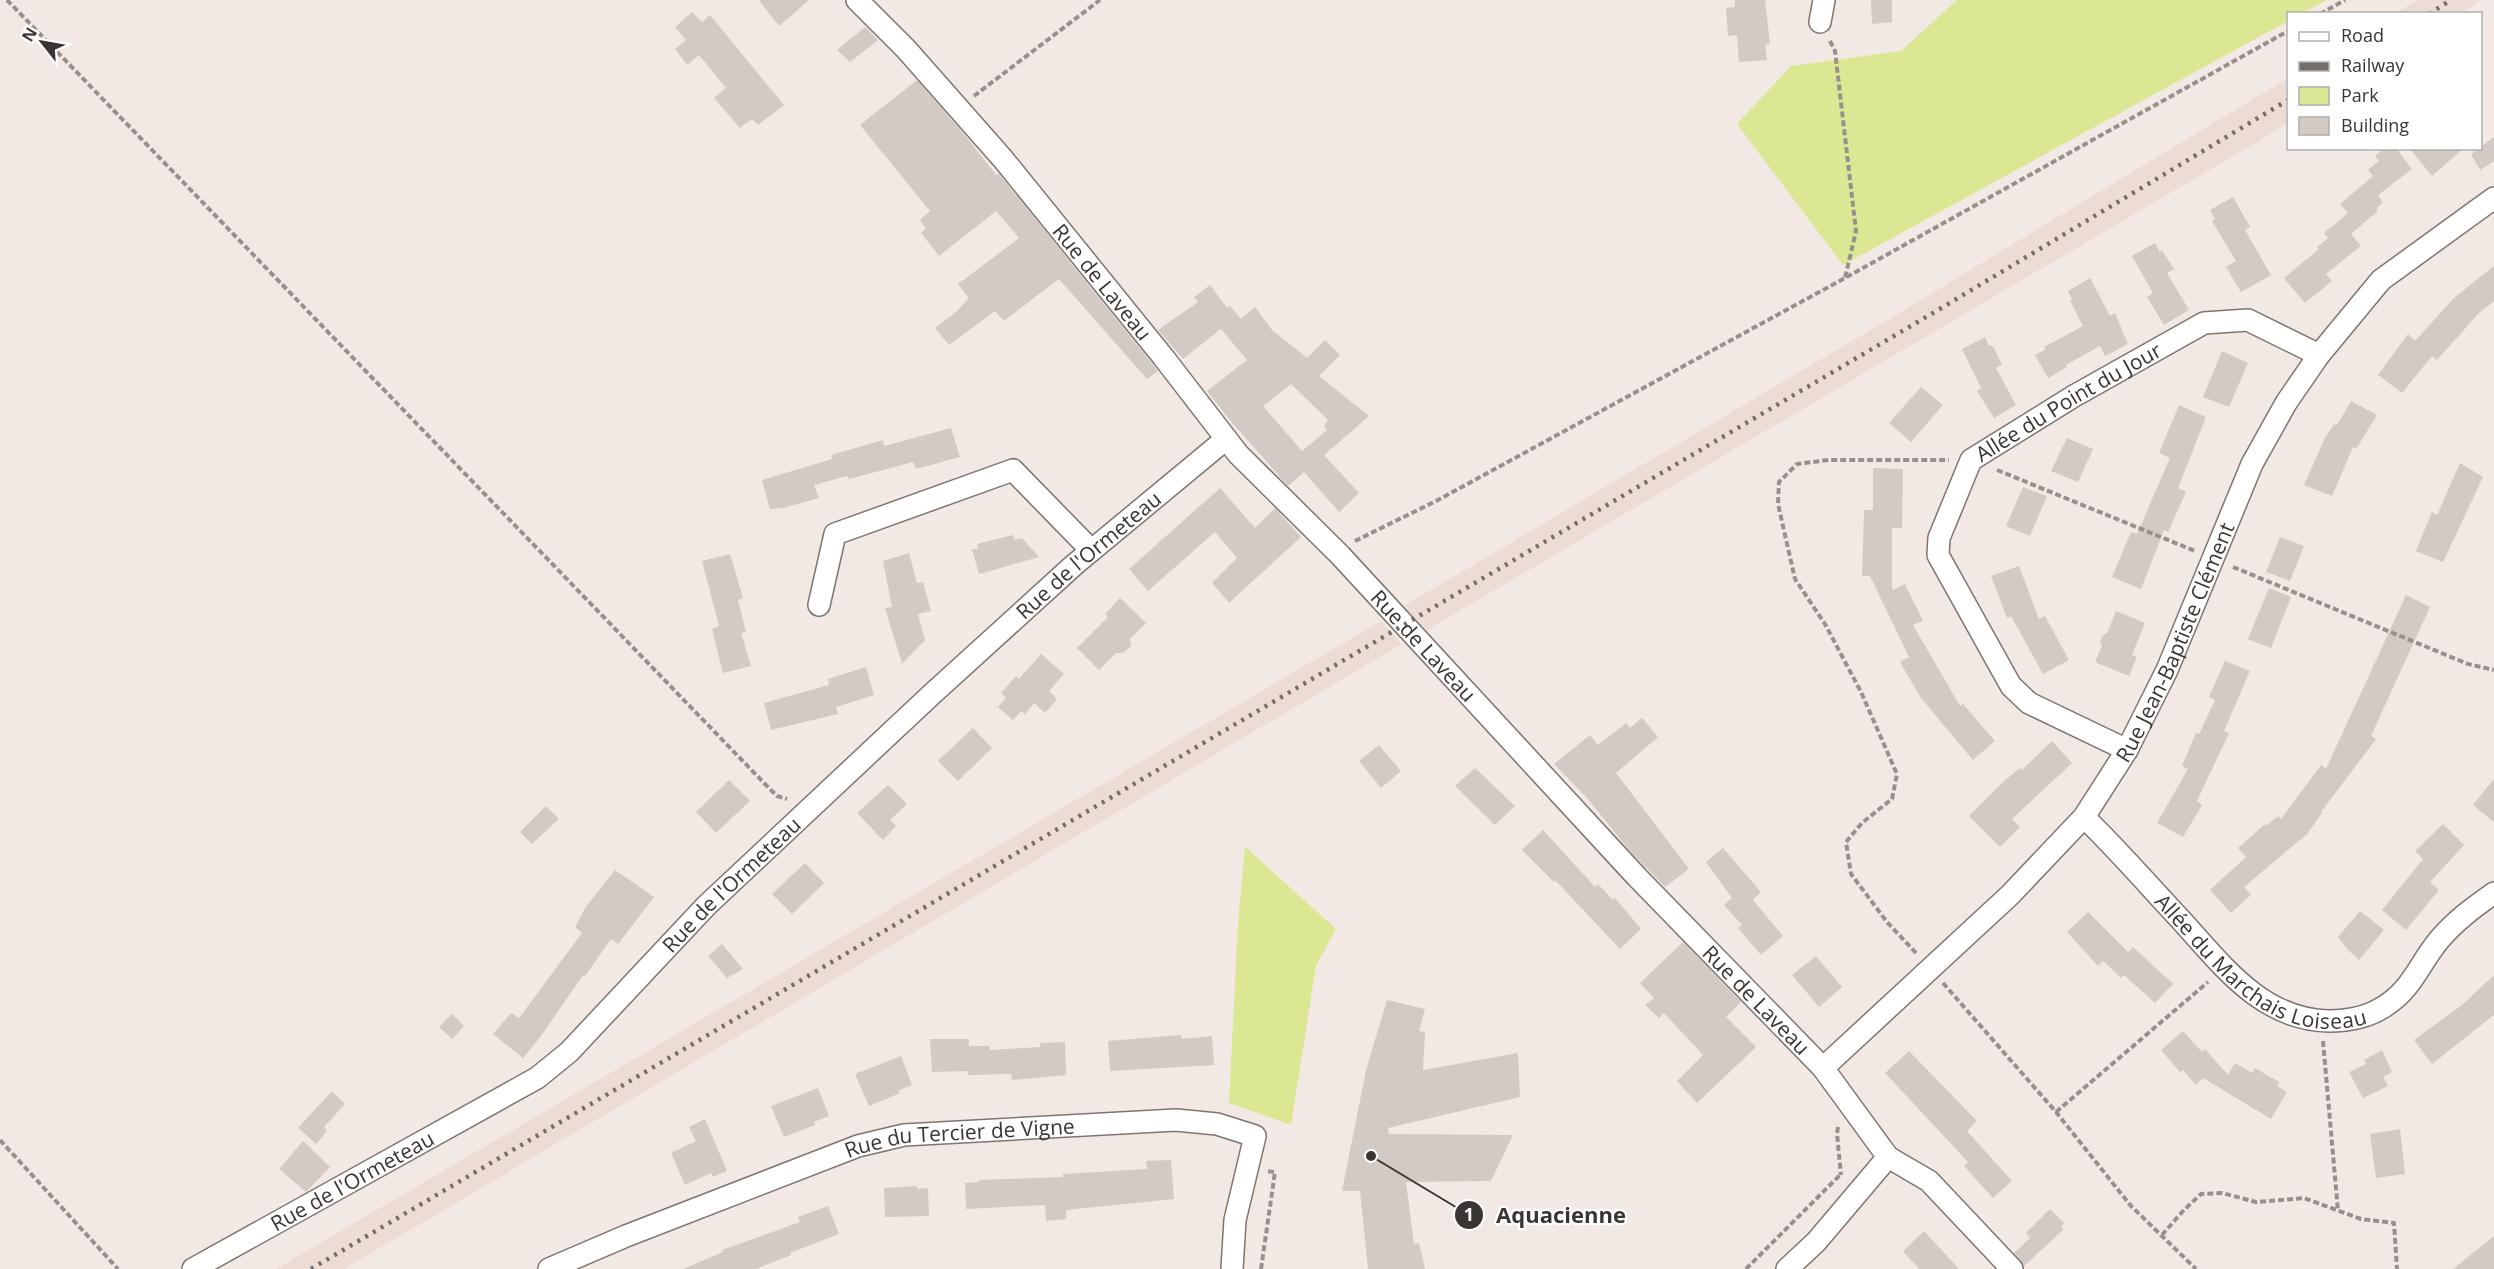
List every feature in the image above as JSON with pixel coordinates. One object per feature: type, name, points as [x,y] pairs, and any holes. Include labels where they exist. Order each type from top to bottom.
[{"type":"street","name":"Rue de Laveau","points":[[857,0],[906,49],[958,108],[1099,277],[1226,439],[1340,555],[1637,877],[1823,1068],[1888,1157],[1929,1180],[2012,1269]]},
{"type":"street","points":[[1820,22],[1824,0]]},
{"type":"street","name":"Rue Jean-Baptiste Clément","points":[[1823,1068],[2010,895],[2084,817],[2127,750],[2167,670],[2252,464],[2286,403],[2319,355],[2381,280],[2494,198]]},
{"type":"street","name":"Allée du Point du Jour","points":[[2127,750],[2029,703],[2011,686],[1938,555],[1939,538],[1971,460],[2074,396],[2204,323],[2248,320],[2319,355]]},
{"type":"street","name":"Rue de l'Ormeteau","points":[[193,1269],[537,1078],[569,1052],[706,906],[811,808],[1091,550],[1226,439]]},
{"type":"street","points":[[819,605],[835,534],[1013,470],[1091,550]]},
{"type":"street","name":"Allée du Marchais Loiseau","points":[[2084,817],[2254,996],[2299,1018],[2323,1021],[2356,1019],[2383,1008],[2403,993],[2438,941],[2468,912],[2494,893]]},
{"type":"street","name":"Rue du Tercier de Vigne","points":[[549,1269],[626,1236],[858,1146],[904,1135],[1176,1120],[1217,1124],[1255,1136],[1235,1220],[1232,1269]]},
{"type":"street","points":[[1787,1269],[1816,1242],[1888,1157]]},
{"type":"path","points":[[7,0],[766,785],[777,796],[811,808]]},
{"type":"path","points":[[958,108],[1100,0]]},
{"type":"path","points":[[2324,12],[2345,0]]},
{"type":"path","points":[[1820,22],[1835,51],[1856,231],[1845,278]]},
{"type":"path","points":[[1340,555],[1360,537],[1438,500],[1845,278],[2287,32]]},
{"type":"path","points":[[1929,968],[1887,922],[1851,874],[1846,842],[1862,823],[1892,800],[1897,774],[1861,692],[1826,624],[1795,579],[1778,504],[1779,482],[1797,464],[1818,461],[1971,460],[2468,664],[2494,670]]},
{"type":"path","points":[[2056,1112],[2208,982],[2228,971]]},
{"type":"path","points":[[1945,984],[2056,1112],[2131,1206],[2196,1269]]},
{"type":"path","points":[[2323,1021],[2322,1033],[2338,1211]]},
{"type":"path","points":[[1746,1269],[1840,1174],[1837,1134],[1839,1124]]},
{"type":"path","points":[[0,1140],[118,1269]]},
{"type":"path","points":[[2162,1235],[2201,1194],[2222,1193],[2256,1202],[2304,1198],[2361,1219],[2394,1223],[2397,1269]]},
{"type":"shaded area","points":[[2418,0],[2481,0],[2463,12],[2397,12]]},
{"type":"shaded area","points":[[2287,79],[2287,123],[2257,142],[1427,630],[1404,606],[1889,319]]},
{"type":"shaded area","points":[[1381,621],[1402,644],[344,1269],[276,1269]]},
{"type":"green space","points":[[1957,0],[2327,0],[2304,12],[2287,12],[2287,22],[1843,265],[1737,124],[1791,66],[1901,51]]},
{"type":"green space","points":[[1245,847],[1336,929],[1316,966],[1291,1125],[1229,1103],[1238,922]]},
{"type":"building","points":[[759,0],[809,0],[779,26]]},
{"type":"building","points":[[1735,0],[1765,0],[1770,44],[1765,45],[1767,60],[1739,62],[1737,35],[1728,36],[1726,8],[1735,7]]},
{"type":"building","points":[[1871,0],[1892,0],[1892,22],[1872,24]]},
{"type":"building","points":[[692,12],[702,22],[710,15],[784,105],[758,125],[752,119],[740,128],[714,98],[726,88],[699,55],[687,65],[675,49],[686,40],[675,27]]},
{"type":"building","points":[[865,27],[878,40],[850,62],[837,50]]},
{"type":"building","points":[[917,80],[996,175],[999,174],[1158,371],[1147,379],[1059,279],[1004,321],[995,311],[949,345],[935,328],[957,311],[969,298],[958,284],[1019,238],[996,211],[939,256],[921,233],[926,229],[920,220],[930,211],[860,125]]},
{"type":"building","points":[[2494,137],[2494,161],[2480,170],[2471,154],[2476,150],[2482,150],[2482,146]]},
{"type":"building","points":[[2382,150],[2398,150],[2412,169],[2378,195],[2383,202],[2376,209],[2378,211],[2351,234],[2361,246],[2326,274],[2332,281],[2305,303],[2284,278],[2319,249],[2317,247],[2328,238],[2324,233],[2348,213],[2340,204],[2373,176],[2368,170],[2379,161],[2375,156]]},
{"type":"building","points":[[2411,150],[2462,150],[2432,176]]},
{"type":"building","points":[[2233,197],[2250,227],[2245,230],[2271,275],[2241,292],[2226,267],[2236,261],[2212,221],[2215,219],[2210,210]]},
{"type":"building","points":[[2155,243],[2174,269],[2167,273],[2189,310],[2164,325],[2147,297],[2153,293],[2132,256]]},
{"type":"building","points":[[2494,266],[2494,301],[2479,313],[2437,360],[2432,356],[2402,393],[2378,375],[2408,334],[2415,341],[2454,298]]},
{"type":"building","points":[[2090,278],[2110,316],[2115,313],[2128,344],[2105,356],[2100,346],[2048,378],[2035,355],[2045,350],[2044,347],[2083,326],[2070,301],[2072,300],[2068,291]]},
{"type":"building","points":[[1210,285],[1227,308],[1230,306],[1241,319],[1255,307],[1272,330],[1307,358],[1325,340],[1340,355],[1319,376],[1369,416],[1324,455],[1359,493],[1339,512],[1304,472],[1288,486],[1207,391],[1247,360],[1221,329],[1183,359],[1158,330],[1198,302],[1194,297]],"holes":[[[1291,384],[1328,420],[1324,426],[1327,430],[1302,451],[1263,406]]]},
{"type":"building","points":[[1985,337],[2002,364],[1996,368],[2016,405],[1994,418],[1977,391],[1981,388],[1962,349]]},
{"type":"building","points":[[2222,351],[2248,363],[2229,407],[2203,397]]},
{"type":"building","points":[[1921,387],[1943,405],[1911,442],[1889,423]]},
{"type":"building","points":[[2351,401],[2377,415],[2356,449],[2353,447],[2332,496],[2304,485],[2325,438],[2334,424],[2337,425]]},
{"type":"building","points":[[2179,405],[2206,417],[2178,488],[2186,492],[2168,532],[2164,530],[2141,589],[2112,577],[2131,532],[2137,534],[2170,458],[2159,453]]},
{"type":"building","points":[[951,428],[960,457],[916,469],[913,462],[849,479],[847,476],[814,485],[819,498],[783,508],[770,509],[762,480],[832,459],[831,455],[883,440],[884,446]]},
{"type":"building","points":[[2067,438],[2093,449],[2078,482],[2051,471]]},
{"type":"building","points":[[2460,463],[2483,477],[2443,562],[2416,551],[2432,512],[2437,515]]},
{"type":"building","points":[[1873,468],[1903,469],[1902,528],[1892,528],[1892,588],[1893,590],[1905,584],[1923,621],[1913,625],[1960,706],[1963,704],[1995,741],[1973,760],[1921,698],[1900,662],[1909,657],[1870,576],[1862,576],[1864,510],[1873,510]]},
{"type":"building","points":[[2023,487],[2047,496],[2030,536],[2006,526]]},
{"type":"building","points":[[1220,488],[1255,528],[1275,508],[1301,537],[1229,603],[1212,583],[1237,558],[1215,532],[1148,591],[1129,569]]},
{"type":"building","points":[[1013,535],[1015,540],[1022,538],[1039,557],[979,574],[972,549],[978,549],[977,544]]},
{"type":"building","points":[[2280,537],[2304,546],[2290,581],[2266,572]]},
{"type":"building","points":[[909,553],[917,583],[923,582],[931,611],[918,614],[925,640],[902,664],[885,608],[892,607],[883,561]]},
{"type":"building","points":[[730,554],[743,598],[738,600],[746,632],[741,633],[751,666],[723,673],[712,629],[719,626],[702,561]]},
{"type":"building","points":[[2019,566],[2039,619],[2045,616],[2069,660],[2043,674],[2011,616],[2007,618],[1991,576]]},
{"type":"building","points":[[2269,588],[2291,597],[2271,648],[2248,639]]},
{"type":"building","points":[[2406,595],[2430,607],[2371,736],[2376,739],[2307,834],[2244,887],[2251,895],[2231,913],[2210,890],[2246,857],[2238,848],[2265,824],[2266,826],[2278,816],[2281,819],[2321,765],[2326,769]]},
{"type":"building","points":[[1120,598],[1146,623],[1130,639],[1131,646],[1123,653],[1116,653],[1099,670],[1077,648],[1108,617],[1105,614]]},
{"type":"building","points":[[2116,611],[2145,623],[2132,655],[2137,657],[2129,676],[2095,662],[2102,646],[2100,642],[2103,635],[2107,633]]},
{"type":"building","points":[[1041,654],[1064,674],[1049,691],[1057,699],[1045,713],[1034,703],[1025,714],[1021,711],[1013,720],[998,707],[1006,698],[1001,693],[1016,676],[1019,679]]},
{"type":"building","points":[[2225,661],[2250,671],[2224,731],[2229,733],[2197,801],[2202,805],[2183,837],[2157,823],[2188,769],[2182,766],[2196,733],[2199,734],[2215,700],[2209,697]]},
{"type":"building","points":[[866,667],[874,695],[836,707],[838,714],[771,730],[764,703],[829,685],[828,679]]},
{"type":"building","points":[[1642,718],[1658,737],[1616,773],[1689,869],[1665,887],[1630,851],[1586,797],[1554,764],[1590,735],[1598,745],[1626,723],[1630,728]]},
{"type":"building","points":[[973,728],[992,748],[958,781],[938,761]]},
{"type":"building","points":[[2052,741],[2072,763],[2012,819],[2020,827],[2000,847],[1969,816],[2002,783],[2020,768],[2022,770]]},
{"type":"building","points":[[1379,745],[1401,771],[1381,788],[1359,761]]},
{"type":"building","points":[[1475,768],[1515,806],[1495,825],[1455,786]]},
{"type":"building","points":[[2494,779],[2494,822],[2473,805]]},
{"type":"building","points":[[729,780],[750,801],[716,833],[696,812]]},
{"type":"building","points":[[888,785],[907,804],[890,820],[896,826],[883,840],[857,813]]},
{"type":"building","points":[[546,806],[559,819],[532,844],[520,832]]},
{"type":"building","points":[[2443,824],[2464,845],[2430,882],[2439,890],[2406,930],[2382,910],[2423,859],[2415,851]]},
{"type":"building","points":[[1543,830],[1595,887],[1598,884],[1613,900],[1615,898],[1641,929],[1620,949],[1555,880],[1554,882],[1522,850]]},
{"type":"building","points":[[1723,848],[1761,892],[1753,900],[1783,936],[1761,955],[1738,928],[1742,925],[1724,905],[1732,898],[1706,862]]},
{"type":"building","points":[[805,863],[824,883],[792,914],[772,894]]},
{"type":"building","points":[[615,870],[654,897],[618,944],[611,939],[523,1058],[493,1034],[511,1013],[519,1018],[582,933],[575,927],[585,908]]},
{"type":"building","points":[[2360,911],[2384,930],[2359,960],[2338,937]]},
{"type":"building","points":[[2088,912],[2128,952],[2133,947],[2173,984],[2155,1003],[2124,975],[2121,978],[2103,961],[2098,966],[2067,932]]},
{"type":"building","points":[[1683,942],[1741,1002],[1726,1017],[1756,1047],[1697,1103],[1677,1081],[1703,1055],[1664,1013],[1659,1018],[1645,1005],[1654,998],[1640,983]]},
{"type":"building","points":[[722,944],[743,969],[727,978],[708,956]]},
{"type":"building","points":[[1816,956],[1842,987],[1819,1007],[1792,975]]},
{"type":"building","points":[[2494,975],[2494,1015],[2432,1064],[2414,1040],[2462,1005]]},
{"type":"building","points":[[1387,1000],[1425,1009],[1419,1031],[1425,1032],[1423,1070],[1518,1053],[1520,1097],[1388,1128],[1389,1134],[1513,1135],[1491,1181],[1406,1182],[1414,1244],[1419,1243],[1425,1269],[1368,1269],[1360,1191],[1342,1191],[1366,1070]]},
{"type":"building","points":[[452,1014],[464,1026],[452,1039],[439,1027]]},
{"type":"building","points":[[2183,1031],[2202,1052],[2205,1049],[2228,1075],[2235,1063],[2252,1073],[2255,1068],[2279,1082],[2277,1086],[2287,1092],[2271,1119],[2203,1078],[2196,1085],[2183,1070],[2180,1072],[2161,1050]]},
{"type":"building","points":[[1181,1035],[1182,1039],[1212,1036],[1214,1065],[1110,1071],[1108,1041]]},
{"type":"building","points":[[930,1039],[969,1039],[969,1046],[990,1046],[990,1050],[1040,1047],[1040,1043],[1065,1042],[1066,1075],[1012,1080],[1011,1074],[968,1075],[968,1071],[932,1072]]},
{"type":"building","points":[[2382,1050],[2392,1072],[2383,1077],[2388,1086],[2363,1098],[2349,1072],[2366,1064],[2364,1060]]},
{"type":"building","points":[[1909,1051],[1977,1121],[1967,1131],[2012,1181],[1993,1198],[1964,1166],[1968,1162],[1885,1073]]},
{"type":"building","points":[[901,1056],[912,1085],[899,1090],[900,1093],[869,1106],[855,1074]]},
{"type":"building","points":[[818,1088],[829,1116],[814,1122],[815,1125],[784,1137],[771,1106]]},
{"type":"building","points":[[332,1091],[345,1104],[324,1127],[327,1131],[316,1144],[298,1128]]},
{"type":"building","points":[[705,1119],[727,1171],[713,1177],[711,1173],[685,1185],[671,1153],[696,1141],[689,1127]]},
{"type":"building","points":[[2400,1129],[2405,1174],[2376,1178],[2370,1134]]},
{"type":"building","points":[[303,1141],[330,1167],[306,1192],[279,1169]]},
{"type":"building","points":[[1171,1160],[1174,1199],[1066,1210],[1066,1219],[1046,1221],[1045,1205],[966,1209],[965,1183],[979,1182],[979,1180],[1063,1177],[1063,1174],[1147,1169],[1146,1161]]},
{"type":"building","points":[[917,1186],[917,1189],[928,1188],[929,1216],[885,1217],[884,1188]]},
{"type":"building","points":[[828,1206],[839,1234],[790,1253],[791,1255],[756,1269],[683,1269],[723,1252],[722,1250],[800,1222],[798,1217]]},
{"type":"building","points":[[2050,1209],[2064,1223],[2061,1227],[2064,1229],[2024,1266],[2014,1253],[2030,1238],[2026,1233]]},
{"type":"building","points":[[1924,1231],[1959,1269],[1919,1269],[1903,1251]]},
{"type":"building","points":[[2494,1236],[2494,1269],[2453,1269]]},
{"type":"railway","points":[[2432,12],[2451,0]]},
{"type":"railway","points":[[311,1269],[1938,310],[2287,101]]},
{"type":"place","name":"Aquacienne","points":[[1371,1156]]}]
